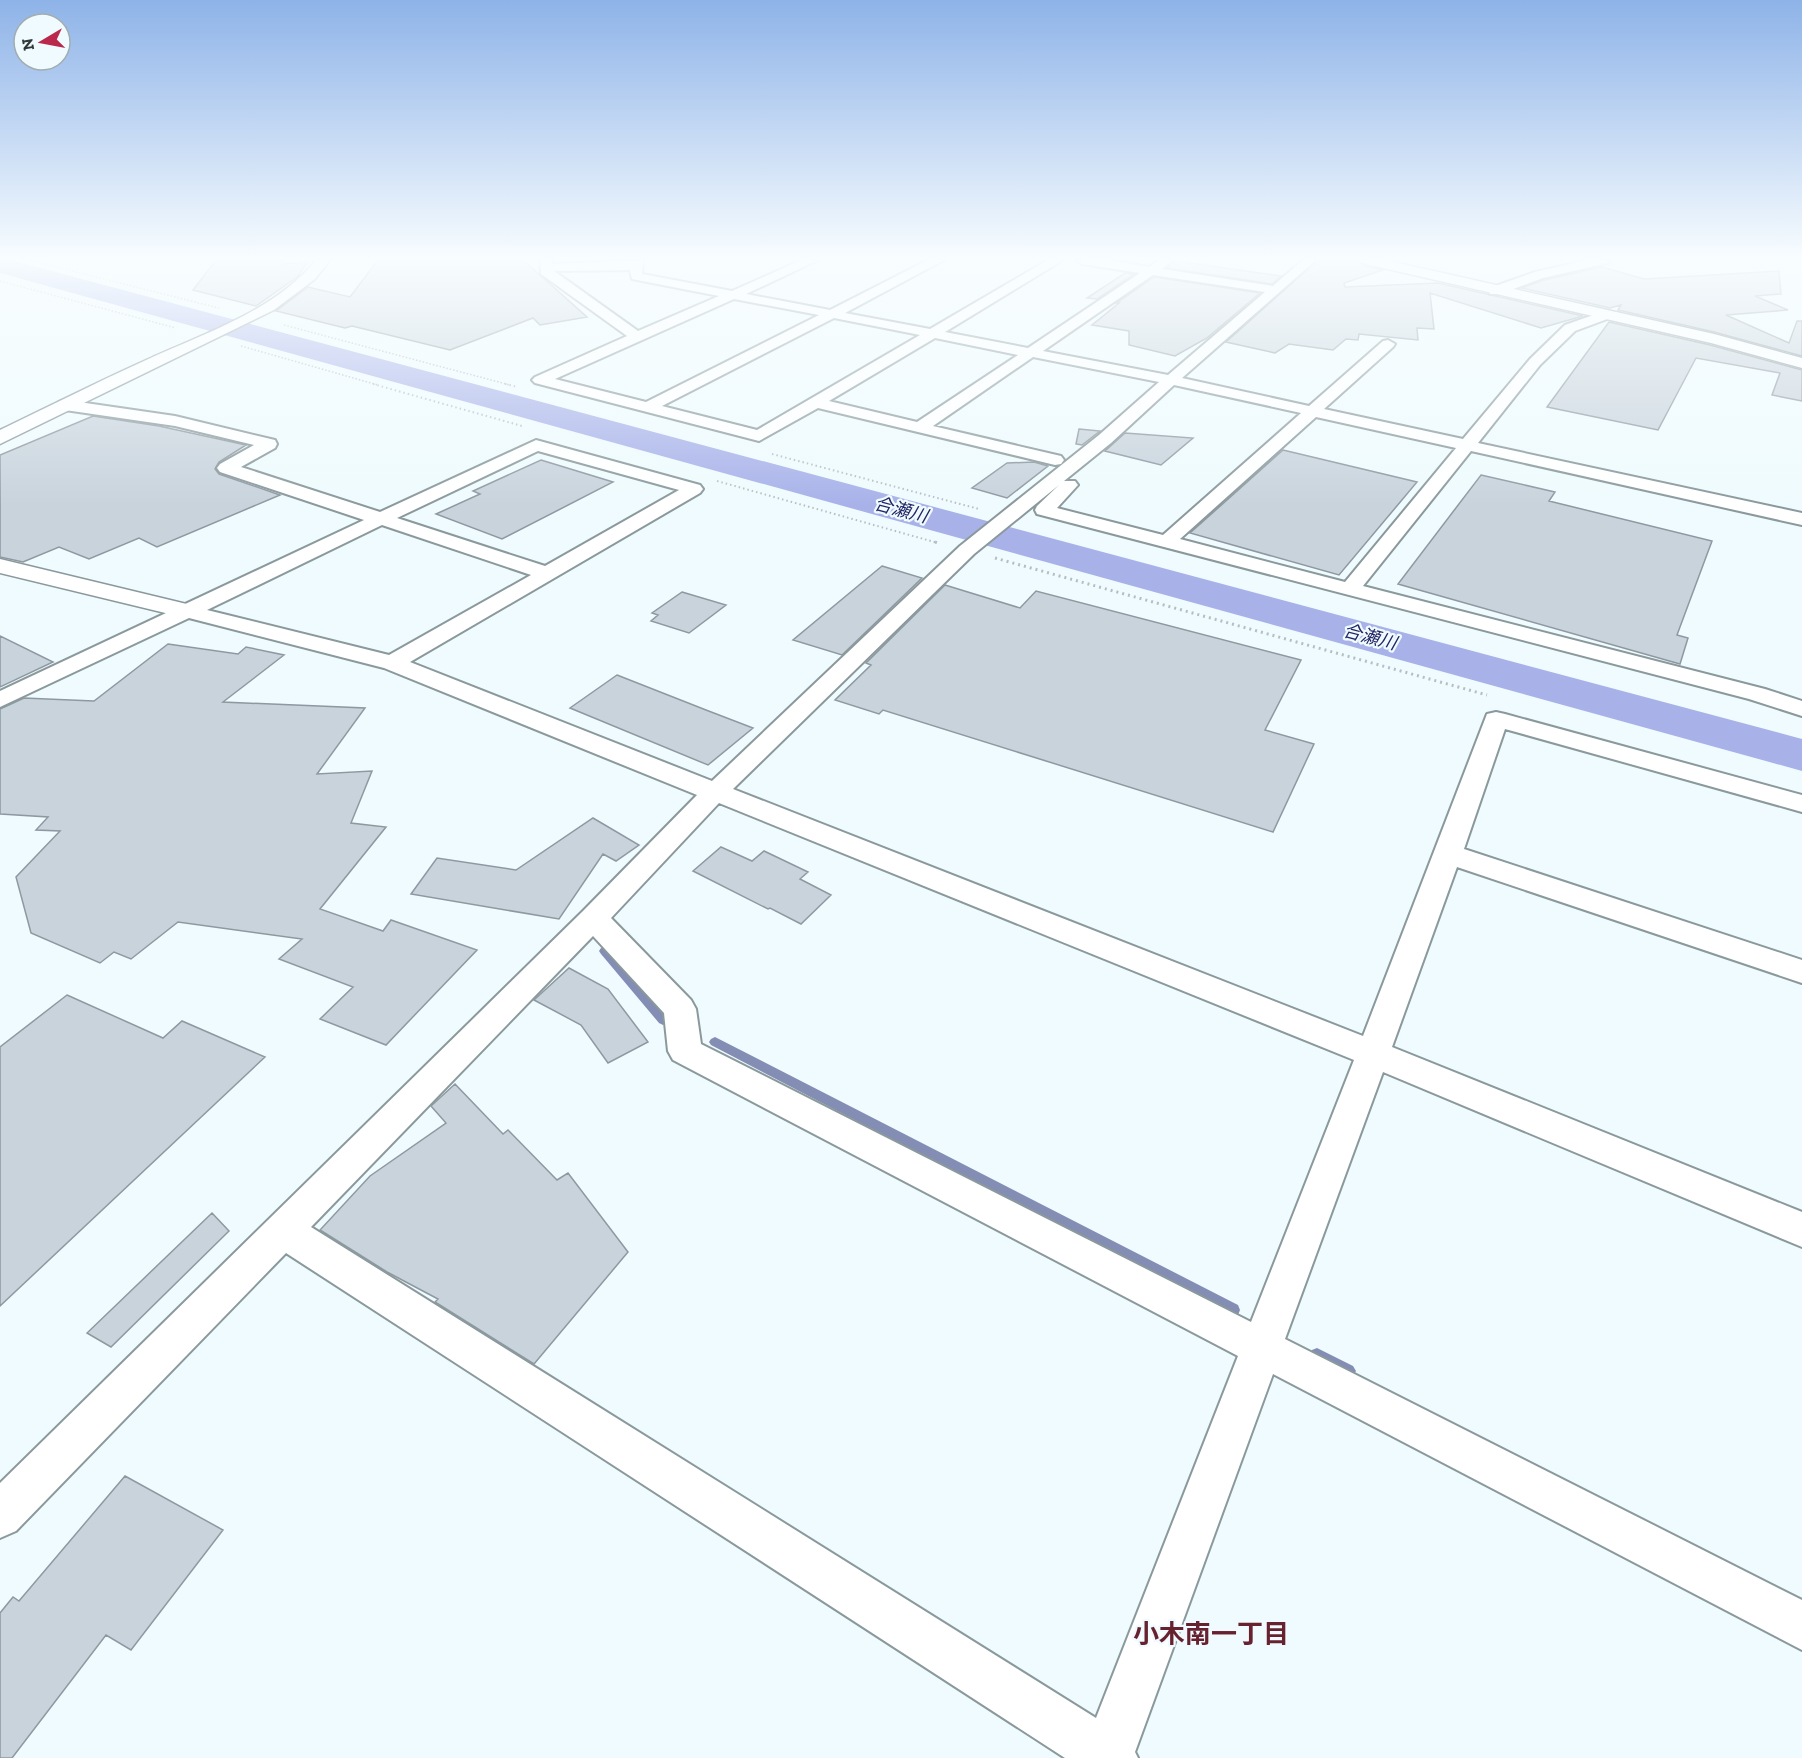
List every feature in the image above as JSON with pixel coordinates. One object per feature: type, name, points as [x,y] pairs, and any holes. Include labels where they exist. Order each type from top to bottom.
[{"type":"street","points":[[0,438],[195,342]]},
{"type":"street","points":[[628,342],[540,380],[759,436],[920,342]]},
{"type":"street","points":[[649,407],[779,342]]},
{"type":"street","points":[[980,342],[1171,380],[1469,444],[1802,519]]},
{"type":"street","points":[[919,428],[1045,342]]},
{"type":"street","points":[[0,1515],[593,918],[716,791],[967,550],[1105,439],[1215,342]]},
{"type":"street","points":[[1351,588],[1535,362],[1556,342]]},
{"type":"street","points":[[1716,342],[1802,363]]},
{"type":"street","points":[[1166,542],[1311,410],[1388,344]]},
{"type":"street","points":[[816,403],[1055,460]]},
{"type":"street","points":[[65,405],[175,421],[269,444],[226,468],[549,574]]},
{"type":"street","points":[[1105,439],[1112,445],[1044,510],[1757,694],[1802,709]]},
{"type":"street","points":[[0,700],[537,445],[694,489],[392,663]]},
{"type":"street","points":[[0,566],[392,663],[1373,1054],[1802,1230]]},
{"type":"street","points":[[283,1230],[1109,1757],[1448,854],[1496,719],[1802,804]]},
{"type":"street","points":[[1448,854],[1802,972]]},
{"type":"street","points":[[593,918],[680,1010],[685,1051],[1802,1626]]},
{"type":"path","points":[[229,342],[524,426]]},
{"type":"path","points":[[348,342],[525,389]]},
{"type":"path","points":[[766,452],[1005,518]]},
{"type":"path","points":[[714,480],[1494,697]]},
{"type":"building","points":[[417,342],[471,342],[450,350]]},
{"type":"building","points":[[1129,342],[1200,342],[1175,356],[1129,345]]},
{"type":"building","points":[[1226,342],[1342,342],[1333,350],[1289,344],[1275,353]]},
{"type":"building","points":[[1594,342],[1697,342],[1802,370],[1802,401],[1772,395],[1780,373],[1696,358],[1658,430],[1547,407]]},
{"type":"building","points":[[1751,342],[1802,342],[1802,356]]},
{"type":"building","points":[[93,416],[159,426],[246,445],[219,462],[215,469],[219,474],[280,495],[157,547],[139,538],[89,559],[59,547],[23,562],[0,557],[0,455]]},
{"type":"building","points":[[1079,429],[1100,431],[1082,445],[1076,444]]},
{"type":"building","points":[[1125,433],[1193,438],[1161,465],[1105,451]]},
{"type":"building","points":[[1283,450],[1417,482],[1339,575],[1190,533]]},
{"type":"building","points":[[541,460],[613,482],[502,539],[436,514],[480,494],[473,491]]},
{"type":"building","points":[[1034,462],[1048,466],[1007,498],[972,488],[1007,463]]},
{"type":"building","points":[[1481,475],[1555,492],[1549,501],[1712,541],[1677,635],[1688,638],[1680,664],[1398,584]]},
{"type":"building","points":[[882,566],[922,578],[842,655],[793,640]]},
{"type":"building","points":[[945,585],[1020,608],[1036,591],[1301,660],[1265,730],[1314,744],[1273,832],[883,710],[879,714],[835,700],[871,665],[866,663]]},
{"type":"building","points":[[682,592],[726,605],[689,633],[651,621],[658,615],[652,613]]},
{"type":"building","points":[[0,636],[53,662],[0,687]]},
{"type":"building","points":[[168,644],[238,654],[246,647],[284,655],[223,702],[365,708],[317,774],[372,771],[351,823],[386,827],[320,909],[383,931],[391,920],[477,950],[386,1045],[320,1019],[353,987],[279,959],[302,939],[178,922],[131,959],[114,952],[100,963],[31,933],[16,877],[60,831],[36,830],[48,817],[0,814],[0,709],[24,698],[94,701]]},
{"type":"building","points":[[617,675],[753,728],[708,765],[570,708]]},
{"type":"building","points":[[593,818],[639,845],[616,861],[603,854],[559,919],[411,894],[437,858],[516,870]]},
{"type":"building","points":[[721,847],[752,861],[764,851],[808,872],[800,879],[831,895],[801,924],[693,871]]},
{"type":"building","points":[[569,968],[608,989],[648,1042],[608,1063],[581,1025],[534,1000]]},
{"type":"building","points":[[67,995],[163,1038],[182,1021],[265,1057],[0,1306],[0,1047]]},
{"type":"building","points":[[455,1084],[503,1134],[508,1130],[557,1180],[568,1173],[628,1252],[534,1364],[435,1302],[438,1299],[387,1272],[320,1230],[370,1176],[446,1123],[431,1106]]},
{"type":"building","points":[[212,1213],[229,1231],[111,1347],[87,1333]]},
{"type":"building","points":[[125,1476],[223,1530],[131,1650],[106,1635],[12,1758],[0,1758],[0,1613],[13,1597],[19,1601]]},
{"type":"waterway","name":"合瀬川","points":[[283,342],[1802,755]]},
{"type":"waterway","points":[[605,951],[663,1020]]},
{"type":"waterway","points":[[715,1042],[1233,1310]]},
{"type":"waterway","points":[[1317,1355],[1348,1371]]},
{"type":"district","name":"小木南一丁目","points":[[1211,1634]]}]
